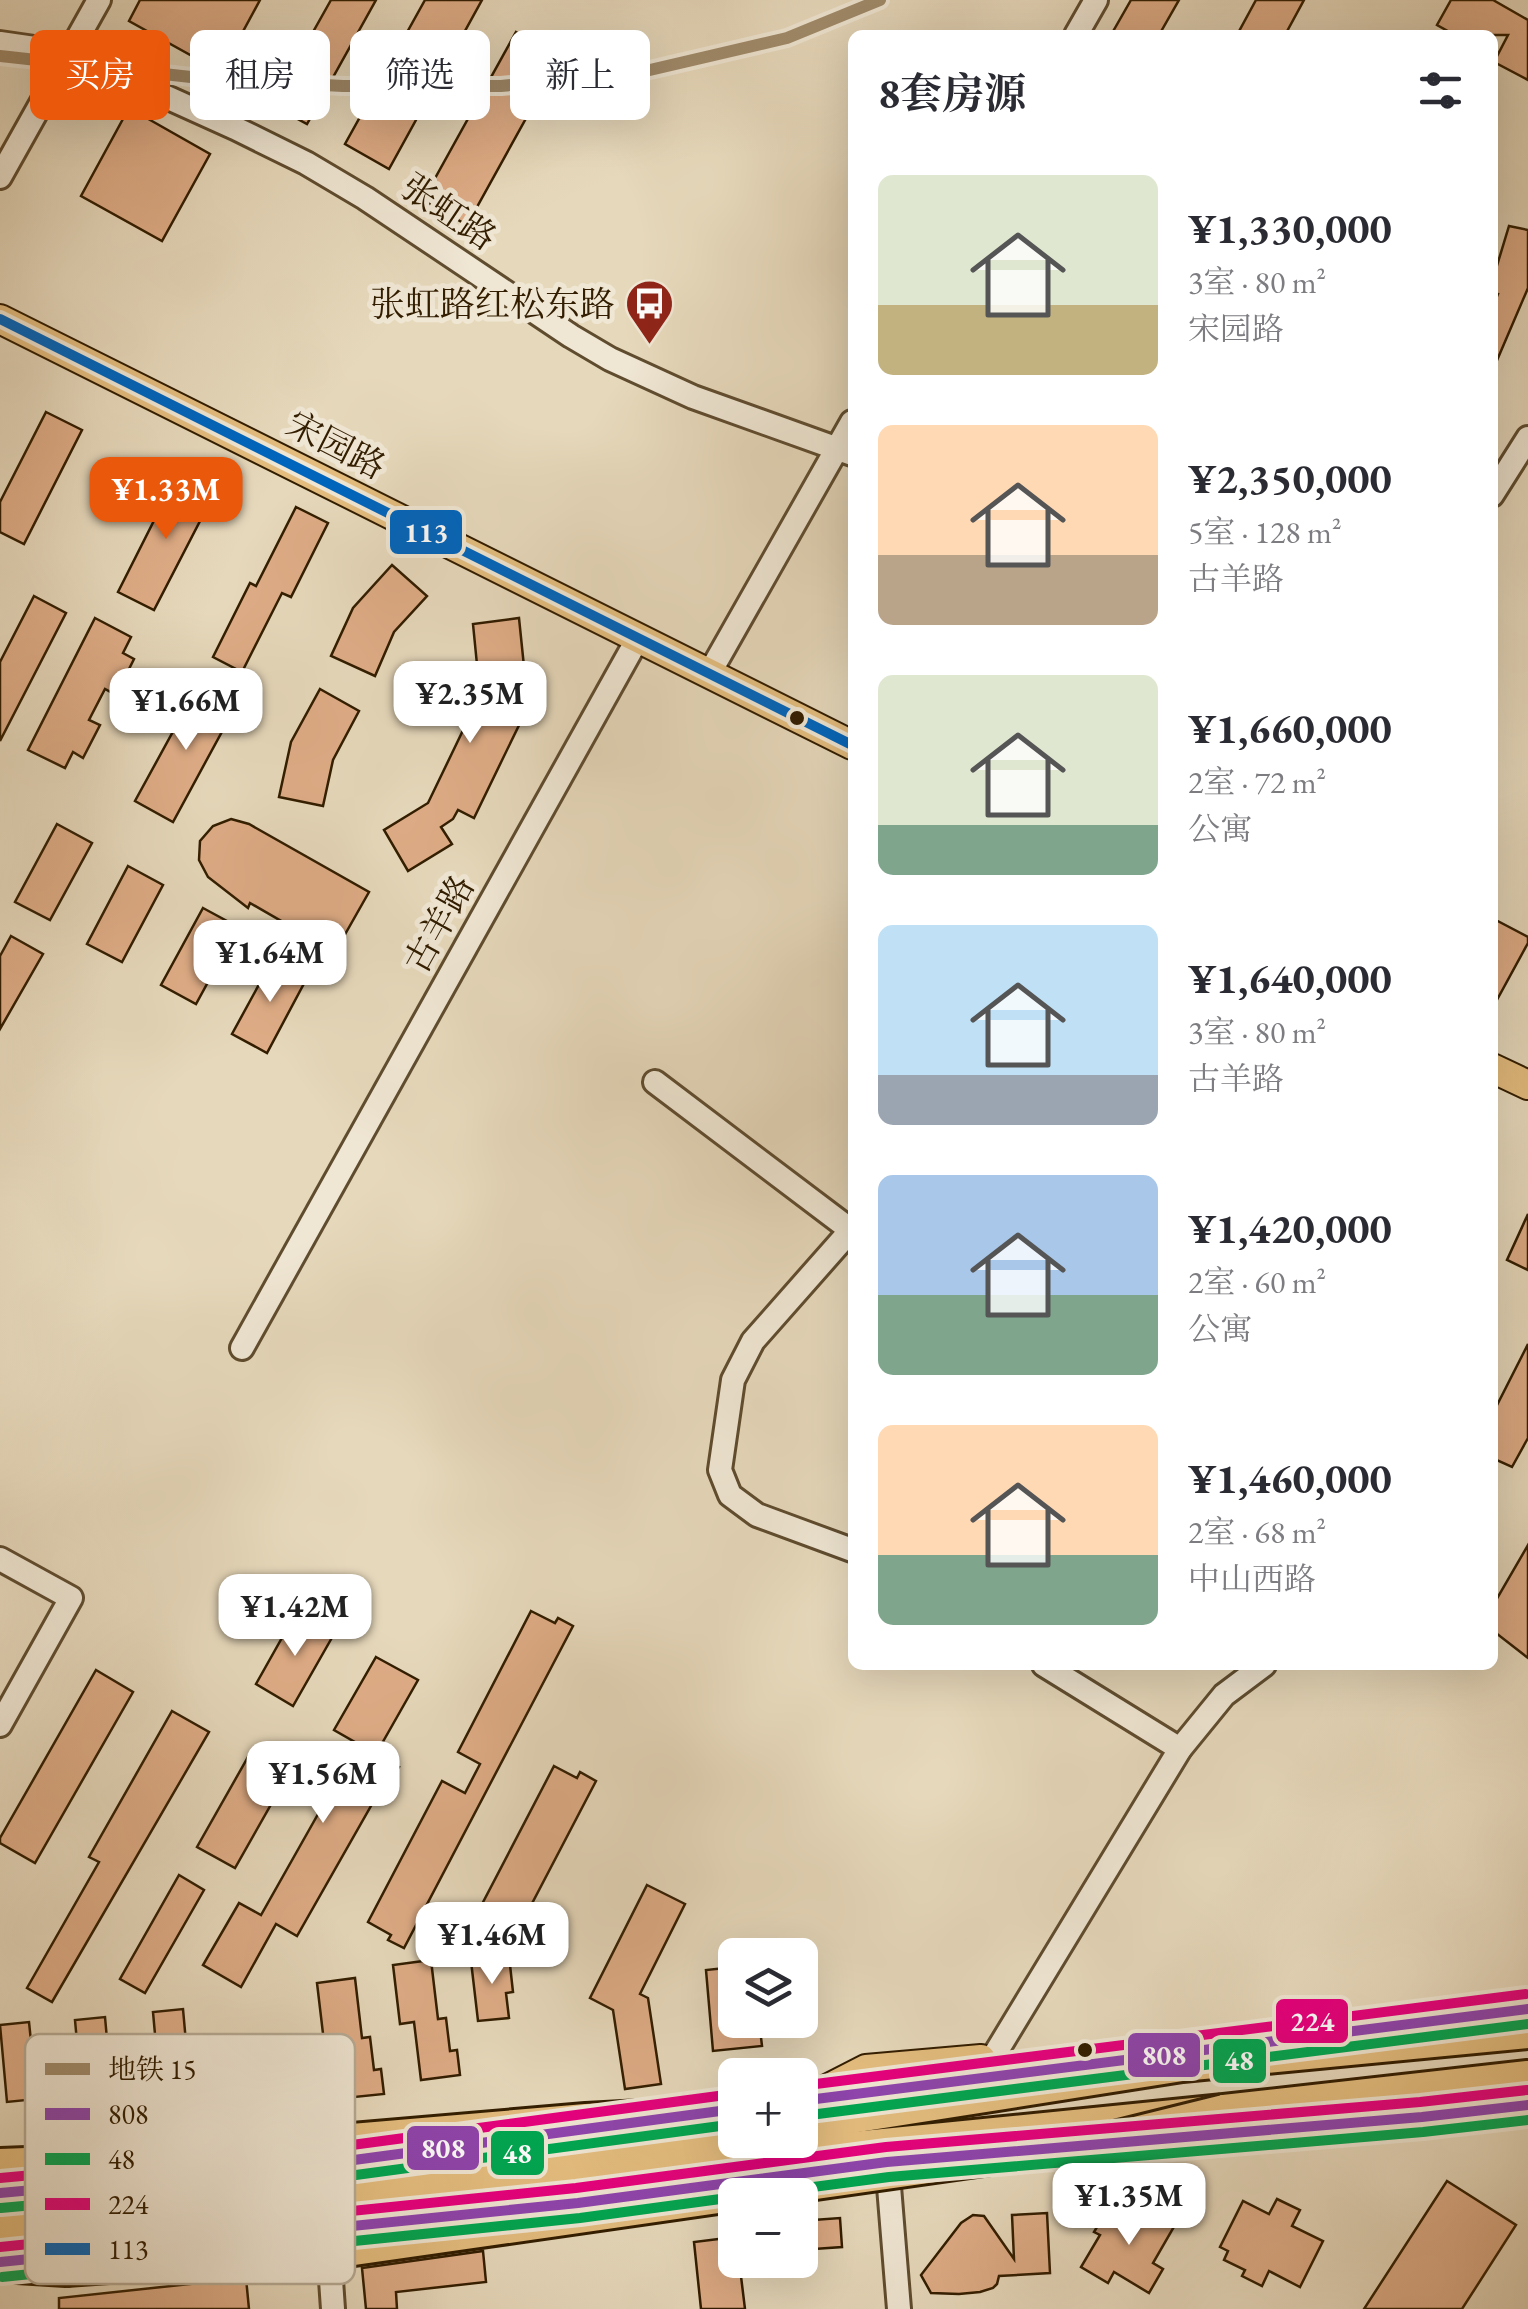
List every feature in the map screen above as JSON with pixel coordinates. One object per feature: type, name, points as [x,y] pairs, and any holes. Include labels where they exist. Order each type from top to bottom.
[{"type":"highway","points":[[818,2109],[900,2109],[1182,2065],[1528,2032]]},
{"type":"highway","points":[[355,2197],[1528,2077]]},
{"type":"highway","points":[[355,2249],[1095,2143],[1224,2110]]},
{"type":"highway","points":[[355,2140],[718,2112]]},
{"type":"highway","points":[[355,2172],[718,2136]]},
{"type":"highway","points":[[0,2165],[25,2164]]},
{"type":"highway","points":[[0,2207],[25,2205]]},
{"type":"highway","points":[[0,2233],[25,2230]]},
{"type":"highway","points":[[0,2263],[25,2265]]},
{"type":"main road","name":"宋园路","points":[[0,319],[848,743]]},
{"type":"main road","points":[[1498,1071],[1528,1085]]},
{"type":"main road","points":[[818,2105],[986,2068],[1072,2066],[1528,2008]]},
{"type":"main road","points":[[355,2226],[578,2203],[887,2162],[1422,2118],[1528,2105]]},
{"type":"main road","points":[[355,2160],[718,2113]]},
{"type":"main road","points":[[0,2193],[25,2191]]},
{"type":"main road","points":[[0,2263],[25,2260]]},
{"type":"street","points":[[82,30],[99,0]]},
{"type":"street","points":[[1079,30],[1096,0]]},
{"type":"street","name":"张虹路","points":[[0,43],[30,47]]},
{"type":"street","name":"张虹路","points":[[170,99],[306,163],[610,359],[693,397],[845,452]]},
{"type":"street","points":[[0,177],[32,120]]},
{"type":"street","points":[[1498,486],[1528,438]]},
{"type":"street","points":[[709,674],[845,452]]},
{"type":"street","name":"古羊路","points":[[242,1348],[638,638]]},
{"type":"street","points":[[656,1082],[848,1227]]},
{"type":"street","points":[[848,1234],[753,1341],[732,1380],[720,1470],[730,1495],[758,1515],[848,1549]]},
{"type":"street","points":[[0,1559],[71,1598],[0,1726]]},
{"type":"street","points":[[1052,1670],[1180,1749]]},
{"type":"street","points":[[986,2068],[1180,1749],[1224,1695],[1257,1670]]},
{"type":"street","points":[[887,2162],[899,2309]]},
{"type":"street","points":[[332,2284],[334,2309]]},
{"type":"building","points":[[140,0],[260,0],[244,30],[190,30],[190,55],[170,44],[170,30],[145,30],[129,21]]},
{"type":"building","points":[[331,0],[376,0],[359,30],[350,30],[350,47],[330,83],[330,30],[314,30]]},
{"type":"building","points":[[425,0],[482,0],[465,30],[408,30]]},
{"type":"building","points":[[1131,0],[1179,0],[1162,30],[1114,30]]},
{"type":"building","points":[[1256,0],[1304,0],[1288,30],[1240,30]]},
{"type":"building","points":[[1451,0],[1493,0],[1528,20],[1528,80],[1498,64],[1498,54],[1508,35],[1498,35],[1498,30],[1446,30],[1437,25]]},
{"type":"building","points":[[510,43],[510,120],[525,120],[467,225],[423,200],[467,120],[490,120],[490,79]]},
{"type":"building","points":[[122,120],[150,120],[210,154],[162,241],[81,196]]},
{"type":"building","points":[[358,120],[416,120],[389,169],[345,144]]},
{"type":"building","points":[[1509,226],[1528,230],[1528,288],[1498,358],[1498,294],[1498,262]]},
{"type":"building","points":[[46,412],[82,430],[24,544],[0,532],[0,502]]},
{"type":"building","points":[[177,475],[214,494],[154,610],[118,592]]},
{"type":"building","points":[[296,507],[328,523],[291,597],[282,593],[242,672],[213,657],[250,583],[256,586]]},
{"type":"building","points":[[392,565],[427,596],[394,632],[375,676],[331,656],[353,608]]},
{"type":"building","points":[[34,596],[66,613],[0,741],[0,662]]},
{"type":"building","points":[[95,618],[131,637],[123,653],[134,659],[116,695],[105,689],[89,720],[100,725],[83,758],[73,752],[65,768],[28,750]]},
{"type":"building","points":[[519,618],[526,686],[520,686],[507,712],[522,719],[474,818],[458,810],[441,827],[452,844],[408,871],[384,830],[428,803],[480,695],[473,624]]},
{"type":"building","points":[[199,684],[237,704],[173,822],[135,801]]},
{"type":"building","points":[[320,689],[359,711],[333,760],[323,806],[279,797],[291,742]]},
{"type":"building","points":[[231,819],[249,824],[369,892],[335,952],[250,903],[248,908],[208,877],[199,860],[200,841],[213,826]]},
{"type":"building","points":[[57,824],[92,843],[50,920],[15,902]]},
{"type":"building","points":[[128,866],[163,885],[122,962],[87,944]]},
{"type":"building","points":[[203,908],[238,927],[196,1004],[161,985]]},
{"type":"building","points":[[1498,921],[1528,937],[1498,998]]},
{"type":"building","points":[[11,936],[43,954],[0,1029],[0,956]]},
{"type":"building","points":[[274,957],[308,976],[267,1053],[232,1034]]},
{"type":"building","points":[[1528,1214],[1528,1270],[1507,1260]]},
{"type":"building","points":[[1528,1344],[1528,1438],[1512,1467],[1498,1461],[1498,1403]]},
{"type":"building","points":[[1528,1545],[1528,1658],[1498,1635],[1498,1597]]},
{"type":"building","points":[[531,1611],[555,1623],[558,1618],[573,1626],[404,1948],[368,1922],[442,1781],[465,1793],[480,1764],[458,1752]]},
{"type":"building","points":[[296,1613],[334,1634],[293,1706],[256,1684]]},
{"type":"building","points":[[376,1657],[418,1680],[376,1754],[399,1767],[379,1801],[375,1799],[297,1936],[276,1924],[241,1987],[203,1965],[239,1903],[261,1915],[328,1802],[360,1745],[334,1730]]},
{"type":"building","points":[[96,1670],[133,1692],[35,1863],[0,1843],[0,1838]]},
{"type":"building","points":[[172,1711],[209,1732],[52,2002],[27,1988],[99,1862],[89,1857]]},
{"type":"building","points":[[248,1757],[286,1778],[235,1868],[197,1847]]},
{"type":"building","points":[[554,1766],[577,1778],[580,1772],[596,1781],[516,1934],[500,1926],[503,1920],[480,1908]]},
{"type":"building","points":[[179,1875],[204,1890],[145,1993],[120,1979]]},
{"type":"building","points":[[647,1885],[685,1904],[640,1994],[648,1998],[661,2084],[625,2089],[613,2010],[590,1998]]},
{"type":"building","points":[[509,1956],[513,1992],[506,1993],[509,2018],[478,2021],[471,1961]]},
{"type":"building","points":[[431,1960],[438,2019],[446,2018],[450,2051],[457,2050],[460,2075],[421,2080],[414,2022],[400,2024],[393,1965]]},
{"type":"building","points":[[718,1969],[718,2038],[761,2038],[762,2046],[713,2051],[706,1970]]},
{"type":"building","points":[[355,1978],[362,2038],[370,2037],[374,2070],[381,2069],[384,2094],[355,2097],[355,2034],[323,2034],[317,1983]]},
{"type":"building","points":[[183,2009],[185,2034],[155,2034],[153,2012]]},
{"type":"building","points":[[105,2017],[107,2034],[76,2034],[75,2020]]},
{"type":"building","points":[[29,2022],[30,2034],[25,2034],[25,2100],[7,2102],[0,2025]]},
{"type":"building","points":[[1447,2181],[1516,2225],[1462,2309],[1364,2309]]},
{"type":"building","points":[[1277,2199],[1300,2210],[1292,2226],[1323,2241],[1300,2287],[1269,2271],[1262,2286],[1242,2276],[1245,2270],[1224,2260],[1228,2251],[1220,2247],[1243,2201],[1269,2214]]},
{"type":"building","points":[[1110,2205],[1142,2224],[1150,2210],[1175,2225],[1153,2263],[1163,2269],[1149,2293],[1114,2272],[1108,2283],[1081,2267],[1100,2235],[1094,2232]]},
{"type":"building","points":[[1047,2213],[1050,2273],[999,2276],[993,2288],[980,2292],[931,2293],[921,2275],[961,2223],[973,2215],[984,2216],[1014,2259],[1012,2215]]},
{"type":"building","points":[[840,2218],[842,2247],[818,2249],[818,2220]]},
{"type":"building","points":[[718,2239],[718,2278],[741,2278],[745,2309],[701,2309],[694,2242]]},
{"type":"building","points":[[483,2251],[486,2282],[396,2292],[397,2309],[366,2309],[362,2268]]},
{"type":"building","points":[[190,2284],[247,2284],[249,2309],[59,2309],[59,2298]]},
{"type":"metro line","name":"15","points":[[0,56],[209,79],[343,86],[501,86],[637,73],[787,38],[880,0]]},
{"type":"transit line","name":"113","points":[[0,319],[848,743]]},
{"type":"transit line","name":"224","points":[[818,2084],[1526,1994]]},
{"type":"transit line","name":"808","points":[[818,2099],[1528,2009]]},
{"type":"transit line","name":"48","points":[[818,2114],[1528,2024]]},
{"type":"transit line","name":"224","points":[[355,2211],[576,2188],[886,2147],[1527,2090]]},
{"type":"transit line","name":"224","points":[[355,2145],[718,2096]]},
{"type":"transit line","name":"808","points":[[355,2226],[578,2203],[887,2162],[1528,2105]]},
{"type":"transit line","name":"808","points":[[355,2160],[718,2111]]},
{"type":"transit line","name":"48","points":[[818,2186],[1528,2120]]},
{"type":"transit line","name":"48","points":[[355,2175],[718,2126]]},
{"type":"transit line","name":"224","points":[[0,2178],[25,2176]]},
{"type":"transit line","name":"808","points":[[0,2193],[25,2191]]},
{"type":"transit line","name":"48","points":[[355,2241],[718,2199]]},
{"type":"transit line","name":"48","points":[[1,2208],[25,2206]]},
{"type":"transit line","name":"224","points":[[0,2247],[25,2244]]},
{"type":"transit line","name":"808","points":[[0,2262],[25,2259]]},
{"type":"transit line","name":"48","points":[[2,2277],[25,2275]]},
{"type":"place","name":"张虹路红松东路","points":[[650,346]]}]
